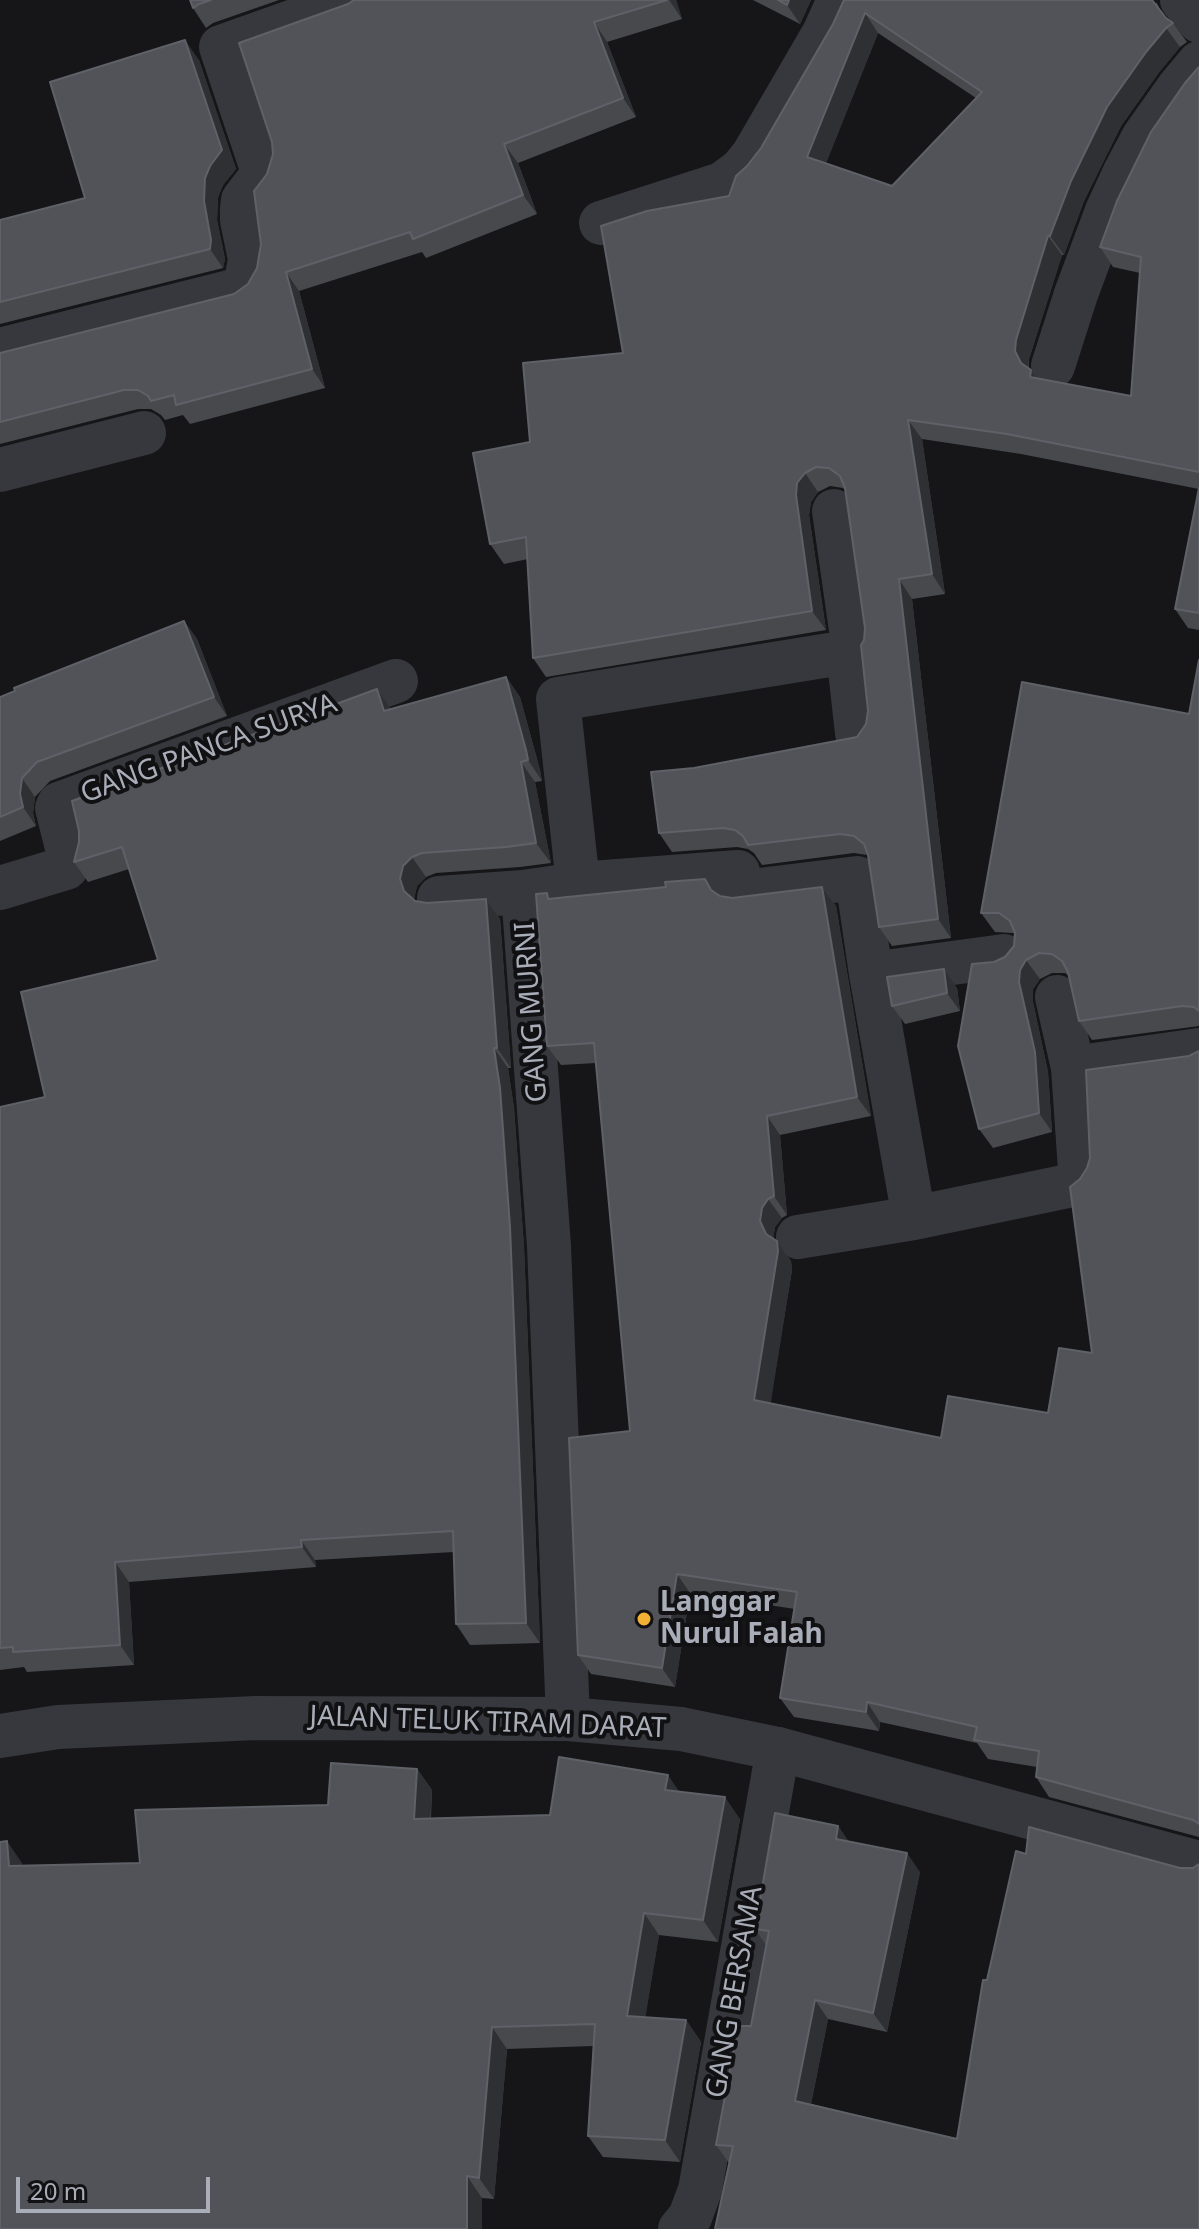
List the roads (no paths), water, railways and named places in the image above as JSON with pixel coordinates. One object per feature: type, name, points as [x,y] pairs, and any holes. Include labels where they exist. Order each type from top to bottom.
[{"type":"street","points":[[0,350],[241,289],[246,282],[250,259],[242,220],[243,200],[260,178],[262,169],[221,47],[353,0]]},
{"type":"street","points":[[601,223],[722,184],[741,170],[753,155],[824,33],[839,0]]},
{"type":"street","points":[[1182,0],[1199,21]]},
{"type":"street","points":[[1053,366],[1081,280],[1125,172],[1143,138],[1199,63]]},
{"type":"street","points":[[0,470],[144,433]]},
{"type":"street","points":[[578,884],[558,699],[854,651],[834,511]]},
{"type":"street","points":[[848,652],[857,733]]},
{"type":"street","name":"GANG PANCA SURYA","points":[[0,888],[66,868],[69,856],[57,808],[59,804],[396,681]]},
{"type":"street","name":"GANG MURNI","points":[[568,1719],[549,1246],[523,892],[578,884],[738,872],[743,892],[857,878],[871,974]]},
{"type":"street","points":[[439,898],[523,892]]},
{"type":"street","points":[[914,1218],[871,974],[1004,956]]},
{"type":"street","points":[[798,1237],[1059,1189],[1077,1179],[1080,1170],[1073,1068],[1057,997]]},
{"type":"street","points":[[1073,1068],[1199,1050]]},
{"type":"street","name":"JALAN TELUK TIRAM DARAT","points":[[0,1736],[58,1727],[256,1718],[568,1719],[681,1729],[778,1749],[1199,1863]]},
{"type":"street","name":"GANG BERSAMA","points":[[680,2229],[690,2217],[700,2190],[778,1749]]},
{"type":"place","name":"Langgar Nurul Falah","points":[[644,1619]]}]
